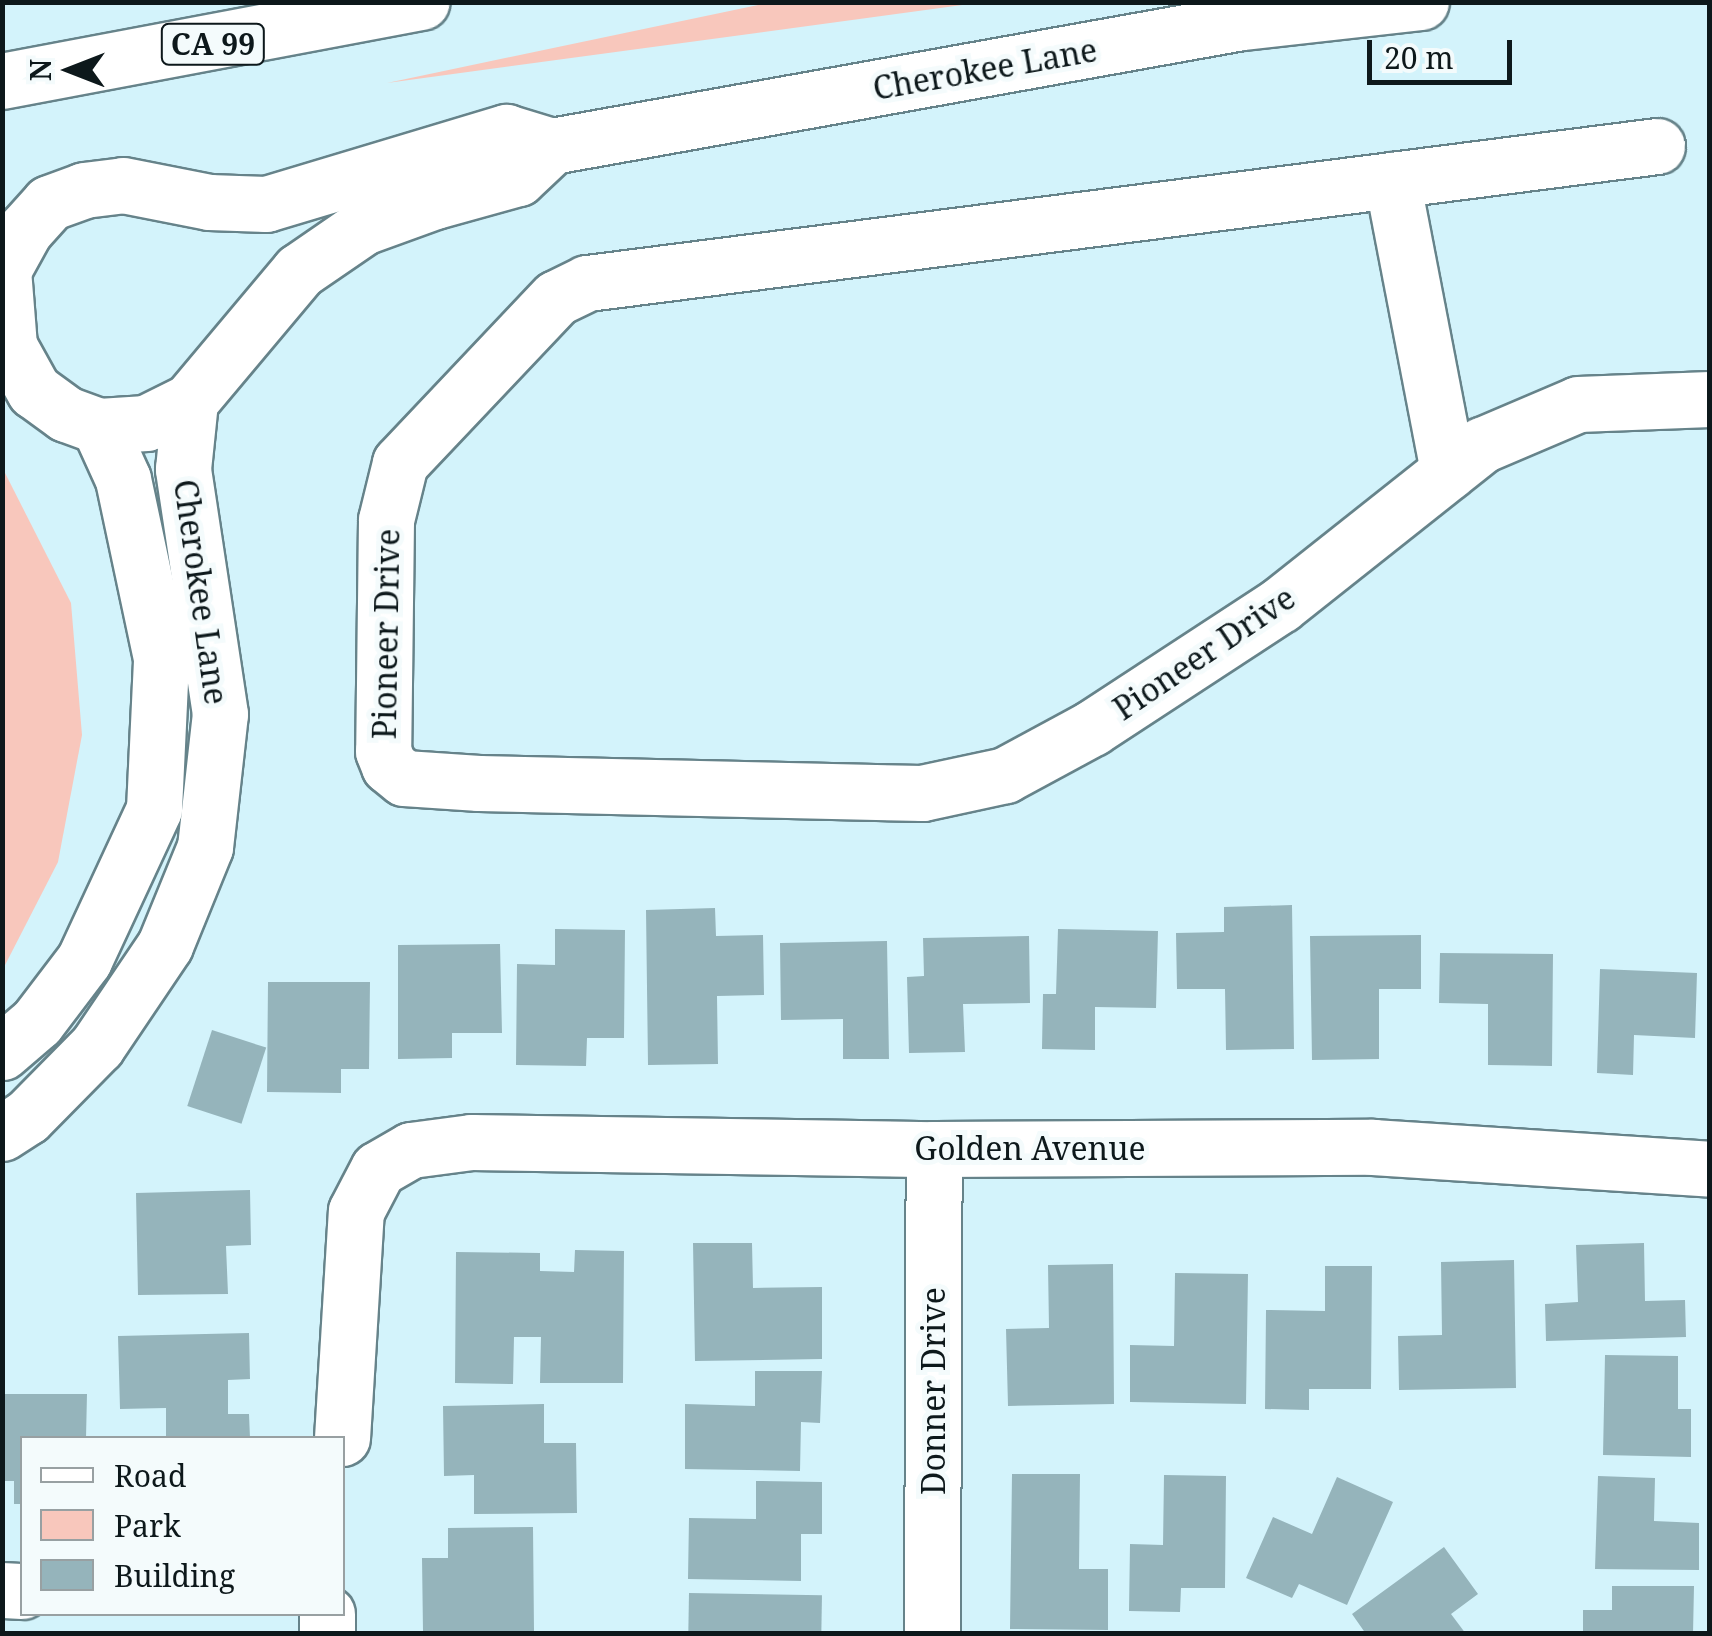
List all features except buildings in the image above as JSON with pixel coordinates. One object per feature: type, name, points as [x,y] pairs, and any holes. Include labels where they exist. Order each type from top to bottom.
[{"type":"main road","name":"CA 99","points":[[2,82],[422,2]]},
{"type":"main road","name":"Cherokee Lane","points":[[552,146],[518,178],[435,200],[363,227],[298,271],[190,401],[146,423],[100,426],[66,414],[34,391],[9,346],[3,305],[4,270],[25,230],[49,203],[84,190],[123,185],[209,202],[266,204],[506,132],[552,146],[1242,22],[1421,2]]},
{"type":"main road","name":"Pioneer Drive","points":[[1658,146],[587,283],[556,298],[400,463],[386,520],[383,751],[389,766],[404,778],[479,783],[922,793],[1006,776],[1092,728],[1280,606],[1482,445],[1578,404],[1710,399]]},
{"type":"main road","points":[[1392,180],[1448,472]]},
{"type":"main road","name":"Cherokee Lane","points":[[2,1133],[27,1116],[97,1046],[165,945],[205,847],[220,714],[183,468],[190,401]]},
{"type":"main road","name":"Cherokee Lane","points":[[2,1052],[37,1022],[84,960],[154,809],[162,658],[123,480],[100,426]]},
{"type":"main road","name":"Golden Avenue","points":[[342,1436],[356,1211],[378,1170],[410,1150],[471,1142],[934,1149],[1373,1147],[1710,1169]]},
{"type":"main road","name":"Donner Drive","points":[[932,1634],[934,1149]]},
{"type":"green space","points":[[767,3],[977,3],[387,83]]},
{"type":"green space","points":[[3,469],[71,603],[82,735],[58,862],[3,969]]}]
